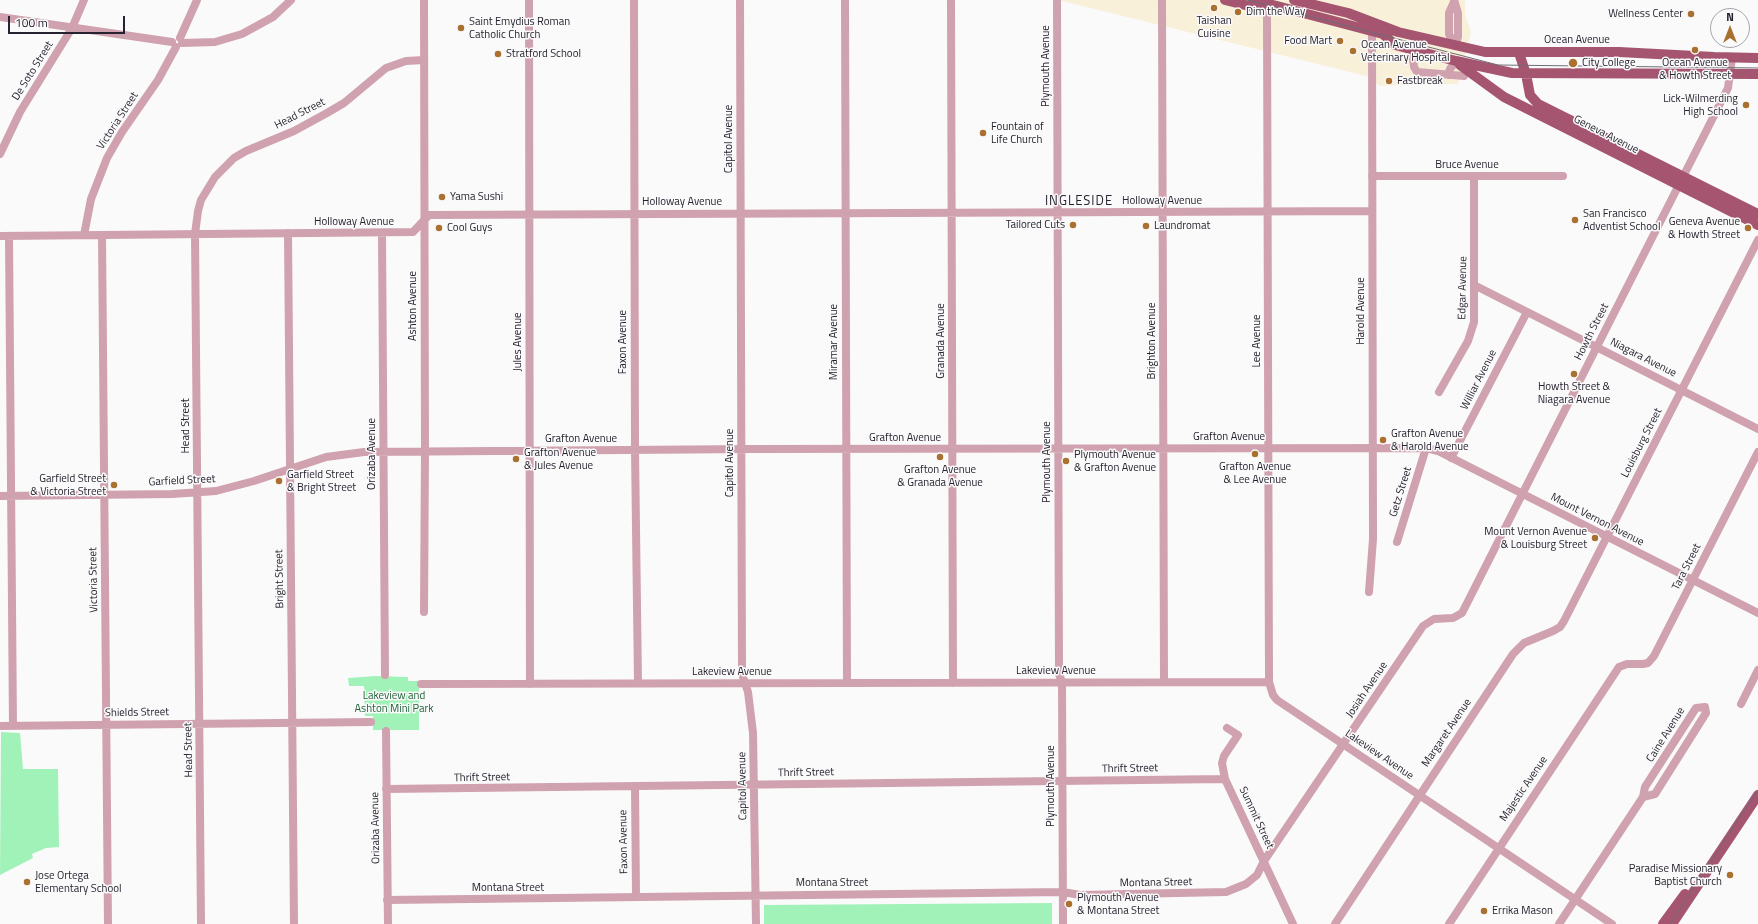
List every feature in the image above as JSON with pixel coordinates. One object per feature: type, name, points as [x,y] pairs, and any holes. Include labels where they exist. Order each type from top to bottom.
[{"type":"main road","name":"Ocean Avenue","points":[[1225,0],[1257,8],[1272,1]]},
{"type":"main road","name":"Ocean Avenue","points":[[1254,0],[1272,1],[1372,30],[1383,34],[1395,45],[1412,50],[1455,53],[1619,52],[1758,58]]},
{"type":"main road","name":"Ocean Avenue","points":[[1294,0],[1348,13],[1500,71],[1526,74],[1617,72],[1758,74]]},
{"type":"main road","name":"Ocean Avenue","points":[[1383,34],[1398,32]]},
{"type":"main road","name":"Geneva Avenue","points":[[1455,53],[1504,97],[1681,181],[1758,214]]},
{"type":"main road","name":"Geneva Avenue","points":[[1519,53],[1526,74],[1530,95],[1538,104],[1681,181],[1758,225]]},
{"type":"main road","points":[[1672,924],[1758,795]]},
{"type":"main road","points":[[1663,924],[1690,887],[1702,880]]},
{"type":"street","name":"De Soto Street","points":[[0,154],[20,112],[72,28],[84,0]]},
{"type":"street","name":"Victoria Street","points":[[84,235],[91,199],[107,158],[122,132],[158,80],[197,0]]},
{"type":"street","points":[[0,17],[177,42],[215,42],[242,34],[273,17],[291,0]]},
{"type":"street","name":"Ashton Avenue","points":[[424,0],[424,612]]},
{"type":"street","name":"Jules Avenue","points":[[528,0],[530,684]]},
{"type":"street","name":"Faxon Avenue","points":[[634,0],[635,450],[638,684]]},
{"type":"street","name":"Capitol Avenue","points":[[740,0],[739,212],[742,674],[748,692],[753,733],[756,924]]},
{"type":"street","name":"Miramar Avenue","points":[[845,0],[848,683]]},
{"type":"street","name":"Granada Avenue","points":[[951,0],[953,683]]},
{"type":"street","name":"Plymouth Avenue","points":[[1056,0],[1059,674],[1062,682],[1063,924]]},
{"type":"street","name":"Brighton Avenue","points":[[1162,0],[1164,682]]},
{"type":"street","name":"Lee Avenue","points":[[1270,682],[1267,17],[1272,1]]},
{"type":"street","points":[[1448,75],[1455,53],[1449,34],[1449,13],[1454,1]]},
{"type":"street","name":"Harold Avenue","points":[[1369,592],[1373,539],[1372,30]]},
{"type":"street","points":[[1412,50],[1414,67],[1417,72],[1464,76]]},
{"type":"street","name":"Howth Street","points":[[1462,614],[1728,88],[1732,58]]},
{"type":"street","name":"Head Street","points":[[201,924],[195,234],[198,211],[204,194],[215,176],[234,158],[328,113],[349,99],[386,68],[406,61],[424,60]]},
{"type":"street","name":"Bruce Avenue","points":[[1372,176],[1563,176]]},
{"type":"street","name":"Edgar Avenue","points":[[1439,392],[1471,332],[1474,314],[1474,176]]},
{"type":"street","name":"Holloway Avenue","points":[[0,236],[413,232],[429,215],[739,212],[1163,213],[1372,211]]},
{"type":"street","name":"Orizaba Avenue","points":[[382,233],[385,675]]},
{"type":"street","name":"Bright Street","points":[[288,234],[294,924]]},
{"type":"street","name":"Victoria Street","points":[[102,235],[108,924]]},
{"type":"street","points":[[9,236],[13,726]]},
{"type":"street","name":"Louisburg Street","points":[[1531,639],[1553,631],[1560,627],[1564,621],[1758,240]]},
{"type":"street","name":"Niagara Avenue","points":[[1474,285],[1758,429]]},
{"type":"street","name":"Williar Avenue","points":[[1452,458],[1527,312]]},
{"type":"street","name":"Grafton Avenue","points":[[383,452],[740,449],[1426,448]]},
{"type":"street","name":"Mount Vernon Avenue","points":[[1426,448],[1452,458],[1692,581],[1758,613]]},
{"type":"street","name":"Getz Street","points":[[1397,542],[1426,448]]},
{"type":"street","name":"Garfield Street","points":[[0,496],[197,493],[236,487],[326,457],[346,453],[383,452]]},
{"type":"street","name":"Tara Street","points":[[1619,667],[1627,664],[1643,664],[1652,660],[1758,452]]},
{"type":"street","name":"Josiah Avenue","points":[[1264,861],[1423,626],[1434,619],[1453,618],[1462,614]]},
{"type":"street","name":"Margaret Avenue","points":[[1334,924],[1513,654],[1524,643],[1531,639]]},
{"type":"street","name":"Majestic Avenue","points":[[1449,924],[1619,667]]},
{"type":"street","points":[[1741,704],[1758,670]]},
{"type":"street","name":"Lakeview Avenue","points":[[421,684],[1270,682],[1273,695],[1277,700],[1612,924]]},
{"type":"street","name":"Caine Avenue","points":[[1559,924],[1643,797],[1645,788],[1696,708],[1705,707],[1706,713],[1655,794],[1643,797]]},
{"type":"street","name":"Shields Street","points":[[0,726],[371,722]]},
{"type":"street","name":"Summit Street","points":[[1227,728],[1238,735],[1224,756],[1222,763],[1226,779],[1293,924]]},
{"type":"street","name":"Orizaba Avenue","points":[[386,731],[388,924]]},
{"type":"street","name":"Thrift Street","points":[[386,789],[746,786],[755,784],[1226,779]]},
{"type":"street","name":"Faxon Avenue","points":[[635,787],[636,896]]},
{"type":"street","name":"Montana Street","points":[[387,900],[628,898],[636,896],[1063,892],[1080,895],[1226,892],[1246,884],[1257,875],[1264,861]]},
{"type":"shaded area","points":[[1058,0],[1465,0],[1465,15],[1471,32],[1458,84],[1380,86],[1366,76]]},
{"type":"green space","name":"Lakeview and Ashton Mini Park","points":[[376,676],[408,677],[408,681],[419,681],[419,730],[373,730],[373,716],[365,716],[364,686],[349,686],[348,678]]},
{"type":"green space","points":[[1,732],[20,733],[23,769],[58,769],[59,847],[46,848],[32,854],[33,858],[0,875]]},
{"type":"green space","points":[[1052,903],[1052,924],[764,924],[764,905]]},
{"type":"tram line","points":[[1247,0],[1498,65],[1758,68]]},
{"type":"tram line","points":[[1670,924],[1758,790]]},
{"type":"place","name":"Taishan Cuisine","points":[[1214,8]]},
{"type":"place","name":"Dim the Way","points":[[1238,12]]},
{"type":"place","name":"Wellness Center","points":[[1691,14]]},
{"type":"place","name":"Saint Emydius Roman Catholic Church","points":[[461,28]]},
{"type":"place","name":"Food Mart","points":[[1340,41]]},
{"type":"place","name":"Ocean Avenue & Howth Street","points":[[1695,50]]},
{"type":"place","name":"Ocean Avenue Veterinary Hospital","points":[[1353,51]]},
{"type":"place","name":"Stratford School","points":[[498,54]]},
{"type":"place","name":"City College","points":[[1573,63]]},
{"type":"place","name":"Fastbreak","points":[[1389,81]]},
{"type":"place","name":"Lick-Wilmerding High School","points":[[1746,105]]},
{"type":"place","name":"Fountain of Life Church","points":[[983,133]]},
{"type":"place","name":"Yama Sushi","points":[[442,197]]},
{"type":"place","name":"San Francisco Adventist School","points":[[1575,220]]},
{"type":"place","name":"Tailored Cuts","points":[[1073,225]]},
{"type":"place","name":"Laundromat","points":[[1146,226]]},
{"type":"place","name":"Cool Guys","points":[[439,228]]},
{"type":"place","name":"Geneva Avenue & Howth Street","points":[[1748,228]]},
{"type":"place","name":"Howth Street & Niagara Avenue","points":[[1574,374]]},
{"type":"place","name":"Grafton Avenue & Harold Avenue","points":[[1383,440]]},
{"type":"place","name":"Grafton Avenue & Lee Avenue","points":[[1255,454]]},
{"type":"place","name":"Grafton Avenue & Granada Avenue","points":[[940,457]]},
{"type":"place","name":"Grafton Avenue & Jules Avenue","points":[[516,459]]},
{"type":"place","name":"Plymouth Avenue & Grafton Avenue","points":[[1066,461]]},
{"type":"place","name":"Garfield Street & Bright Street","points":[[279,481]]},
{"type":"place","name":"Garfield Street & Victoria Street","points":[[114,485]]},
{"type":"place","name":"Mount Vernon Avenue & Louisburg Street","points":[[1595,538]]},
{"type":"place","name":"Paradise Missionary Baptist Church","points":[[1730,875]]},
{"type":"place","name":"Jose Ortega Elementary School","points":[[27,882]]},
{"type":"place","name":"Plymouth Avenue & Montana Street","points":[[1069,904]]},
{"type":"place","name":"Errika Mason","points":[[1484,911]]},
{"type":"district","name":"INGLESIDE","points":[[1079,202]]}]
